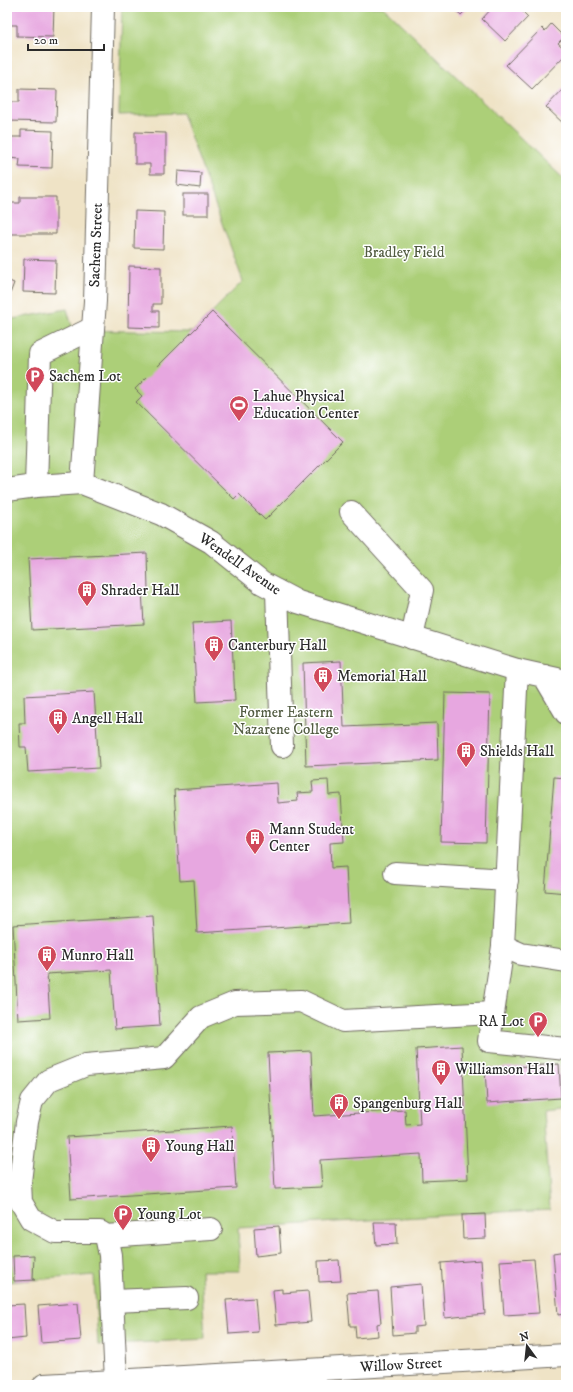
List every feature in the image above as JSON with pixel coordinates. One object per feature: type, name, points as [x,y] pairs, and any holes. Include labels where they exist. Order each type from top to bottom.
[{"type":"street","name":"Sachem Street","points":[[82,483],[93,328],[103,7]]},
{"type":"street","points":[[36,486],[40,354],[93,328]]},
{"type":"street","name":"Wendell Avenue","points":[[7,490],[36,486],[82,483],[161,514],[211,542],[262,583],[298,602],[516,670],[566,682]]},
{"type":"street","points":[[351,512],[422,590],[412,638]]},
{"type":"street","points":[[277,591],[282,746]]},
{"type":"street","points":[[516,670],[503,946],[489,1041],[566,1049]]},
{"type":"street","points":[[544,676],[566,713]]},
{"type":"street","points":[[395,873],[507,880]]},
{"type":"street","points":[[503,946],[521,954],[566,961]]},
{"type":"street","points":[[211,1229],[106,1236],[100,1232],[55,1232],[48,1230],[31,1219],[21,1202],[20,1182],[27,1122],[32,1101],[49,1080],[86,1065],[164,1058],[201,1018],[235,1002],[302,1001],[343,1021],[493,1013]]},
{"type":"street","points":[[106,1236],[110,1255],[116,1381]]},
{"type":"street","points":[[112,1301],[186,1298]]},
{"type":"street","name":"Willow Street","points":[[44,1385],[566,1355]]},
{"type":"green space","name":"Former Eastern Nazarene College","points":[[122,7],[383,7],[566,181],[566,1108],[543,1111],[550,1209],[238,1228],[239,1271],[201,1271],[205,1339],[98,1345],[94,1275],[7,1282],[7,320],[67,309],[73,330],[192,332],[243,281],[182,113],[119,115]]},
{"type":"building","points":[[7,7],[54,7],[53,37],[17,36],[17,25],[7,25]]},
{"type":"building","points":[[452,7],[469,7],[461,15]]},
{"type":"building","points":[[493,7],[518,7],[528,17],[505,41],[482,19]]},
{"type":"building","points":[[551,24],[564,37],[558,43],[566,50],[566,54],[532,89],[506,65],[542,28],[545,31]]},
{"type":"building","points":[[566,86],[566,126],[546,107]]},
{"type":"building","points":[[19,89],[57,90],[56,122],[7,121],[7,102],[19,102]]},
{"type":"building","points":[[21,130],[53,131],[52,168],[19,167],[20,159],[8,158],[9,137],[21,137]]},
{"type":"building","points":[[135,132],[166,133],[166,165],[164,165],[164,174],[150,174],[150,164],[135,164]]},
{"type":"building","points":[[178,171],[201,173],[200,188],[177,185]]},
{"type":"building","points":[[183,194],[208,194],[208,215],[183,215]]},
{"type":"building","points":[[20,197],[56,197],[56,234],[7,234],[7,203],[20,203]]},
{"type":"building","points":[[135,211],[164,212],[163,249],[134,248]]},
{"type":"building","points":[[24,259],[56,260],[55,293],[23,292]]},
{"type":"building","points":[[129,266],[161,267],[161,304],[153,304],[153,311],[159,311],[159,328],[128,327]]},
{"type":"building","points":[[7,280],[14,283],[7,302]]},
{"type":"building","name":"Lahue Physical Education Center","points":[[212,312],[343,442],[265,520],[239,494],[234,499],[136,402],[142,396],[135,389]]},
{"type":"building","name":"Shrader Hall","points":[[147,553],[148,590],[142,590],[144,624],[32,630],[28,559]]},
{"type":"building","name":"Canterbury Hall","points":[[231,621],[235,700],[197,702],[192,623]]},
{"type":"building","name":"Memorial Hall","points":[[341,661],[344,727],[437,723],[438,760],[306,766],[303,663]]},
{"type":"building","name":"Angell Hall","points":[[94,692],[99,768],[28,772],[26,747],[20,747],[19,723],[25,723],[24,696]]},
{"type":"building","name":"Shields Hall","points":[[445,693],[490,694],[486,843],[441,842]]},
{"type":"building","points":[[554,777],[566,778],[566,893],[545,891]]},
{"type":"building","name":"Mann Student Center","points":[[328,780],[329,795],[341,794],[344,842],[330,843],[331,868],[346,867],[349,923],[197,933],[194,880],[180,881],[174,790],[277,783],[278,803],[298,801],[297,793],[313,792],[312,781]]},
{"type":"building","name":"Munro Hall","points":[[153,916],[160,1026],[115,1029],[111,970],[47,974],[50,1018],[18,1020],[13,925]]},
{"type":"building","name":"Spangenburg Hall","points":[[462,1046],[468,1179],[422,1181],[421,1154],[320,1160],[322,1187],[275,1189],[268,1053],[311,1051],[314,1116],[405,1110],[406,1125],[420,1124],[416,1049]]},
{"type":"building","points":[[559,1064],[561,1098],[487,1103],[485,1069]]},
{"type":"building","name":"Young Hall","points":[[232,1126],[236,1188],[71,1199],[67,1137]]},
{"type":"building","points":[[485,1214],[486,1238],[463,1239],[462,1215]]},
{"type":"building","points":[[374,1222],[396,1222],[397,1244],[376,1245]]},
{"type":"building","points":[[279,1226],[281,1253],[256,1256],[254,1228]]},
{"type":"building","points":[[566,1251],[566,1323],[564,1323],[564,1314],[558,1315],[553,1253]]},
{"type":"building","points":[[34,1255],[33,1279],[35,1280],[14,1281],[13,1256]]},
{"type":"building","points":[[534,1259],[539,1313],[504,1315],[500,1261]]},
{"type":"building","points":[[339,1260],[341,1281],[319,1282],[318,1261]]},
{"type":"building","points":[[481,1260],[485,1314],[445,1318],[441,1263]]},
{"type":"building","points":[[421,1284],[424,1326],[415,1327],[415,1333],[393,1335],[390,1287]]},
{"type":"building","points":[[282,1289],[282,1293],[308,1291],[311,1322],[276,1325],[273,1290]]},
{"type":"building","points":[[378,1291],[381,1323],[377,1324],[378,1336],[356,1338],[355,1326],[350,1326],[347,1293]]},
{"type":"building","points":[[255,1298],[258,1332],[229,1334],[226,1300]]},
{"type":"building","points":[[78,1303],[81,1340],[41,1343],[38,1306]]},
{"type":"building","points":[[24,1304],[26,1338],[7,1340],[7,1305]]},
{"type":"place","name":"Sachem Lot","points":[[35,393]]},
{"type":"place","name":"Lahue Physical Education Center","points":[[239,422]]},
{"type":"place","name":"Shrader Hall","points":[[87,607]]},
{"type":"place","name":"Canterbury Hall","points":[[214,662]]},
{"type":"place","name":"Memorial Hall","points":[[323,693]]},
{"type":"place","name":"Angell Hall","points":[[58,735]]},
{"type":"place","name":"Shields Hall","points":[[466,768]]},
{"type":"place","name":"Mann Student Center","points":[[255,855]]},
{"type":"place","name":"Munro Hall","points":[[47,972]]},
{"type":"place","name":"RA Lot","points":[[538,1038]]},
{"type":"place","name":"Williamson Hall","points":[[441,1086]]},
{"type":"place","name":"Spangenburg Hall","points":[[339,1120]]},
{"type":"place","name":"Young Hall","points":[[151,1163]]},
{"type":"place","name":"Young Lot","points":[[123,1231]]},
{"type":"park label","name":"Bradley Field","points":[[404,252]]}]
